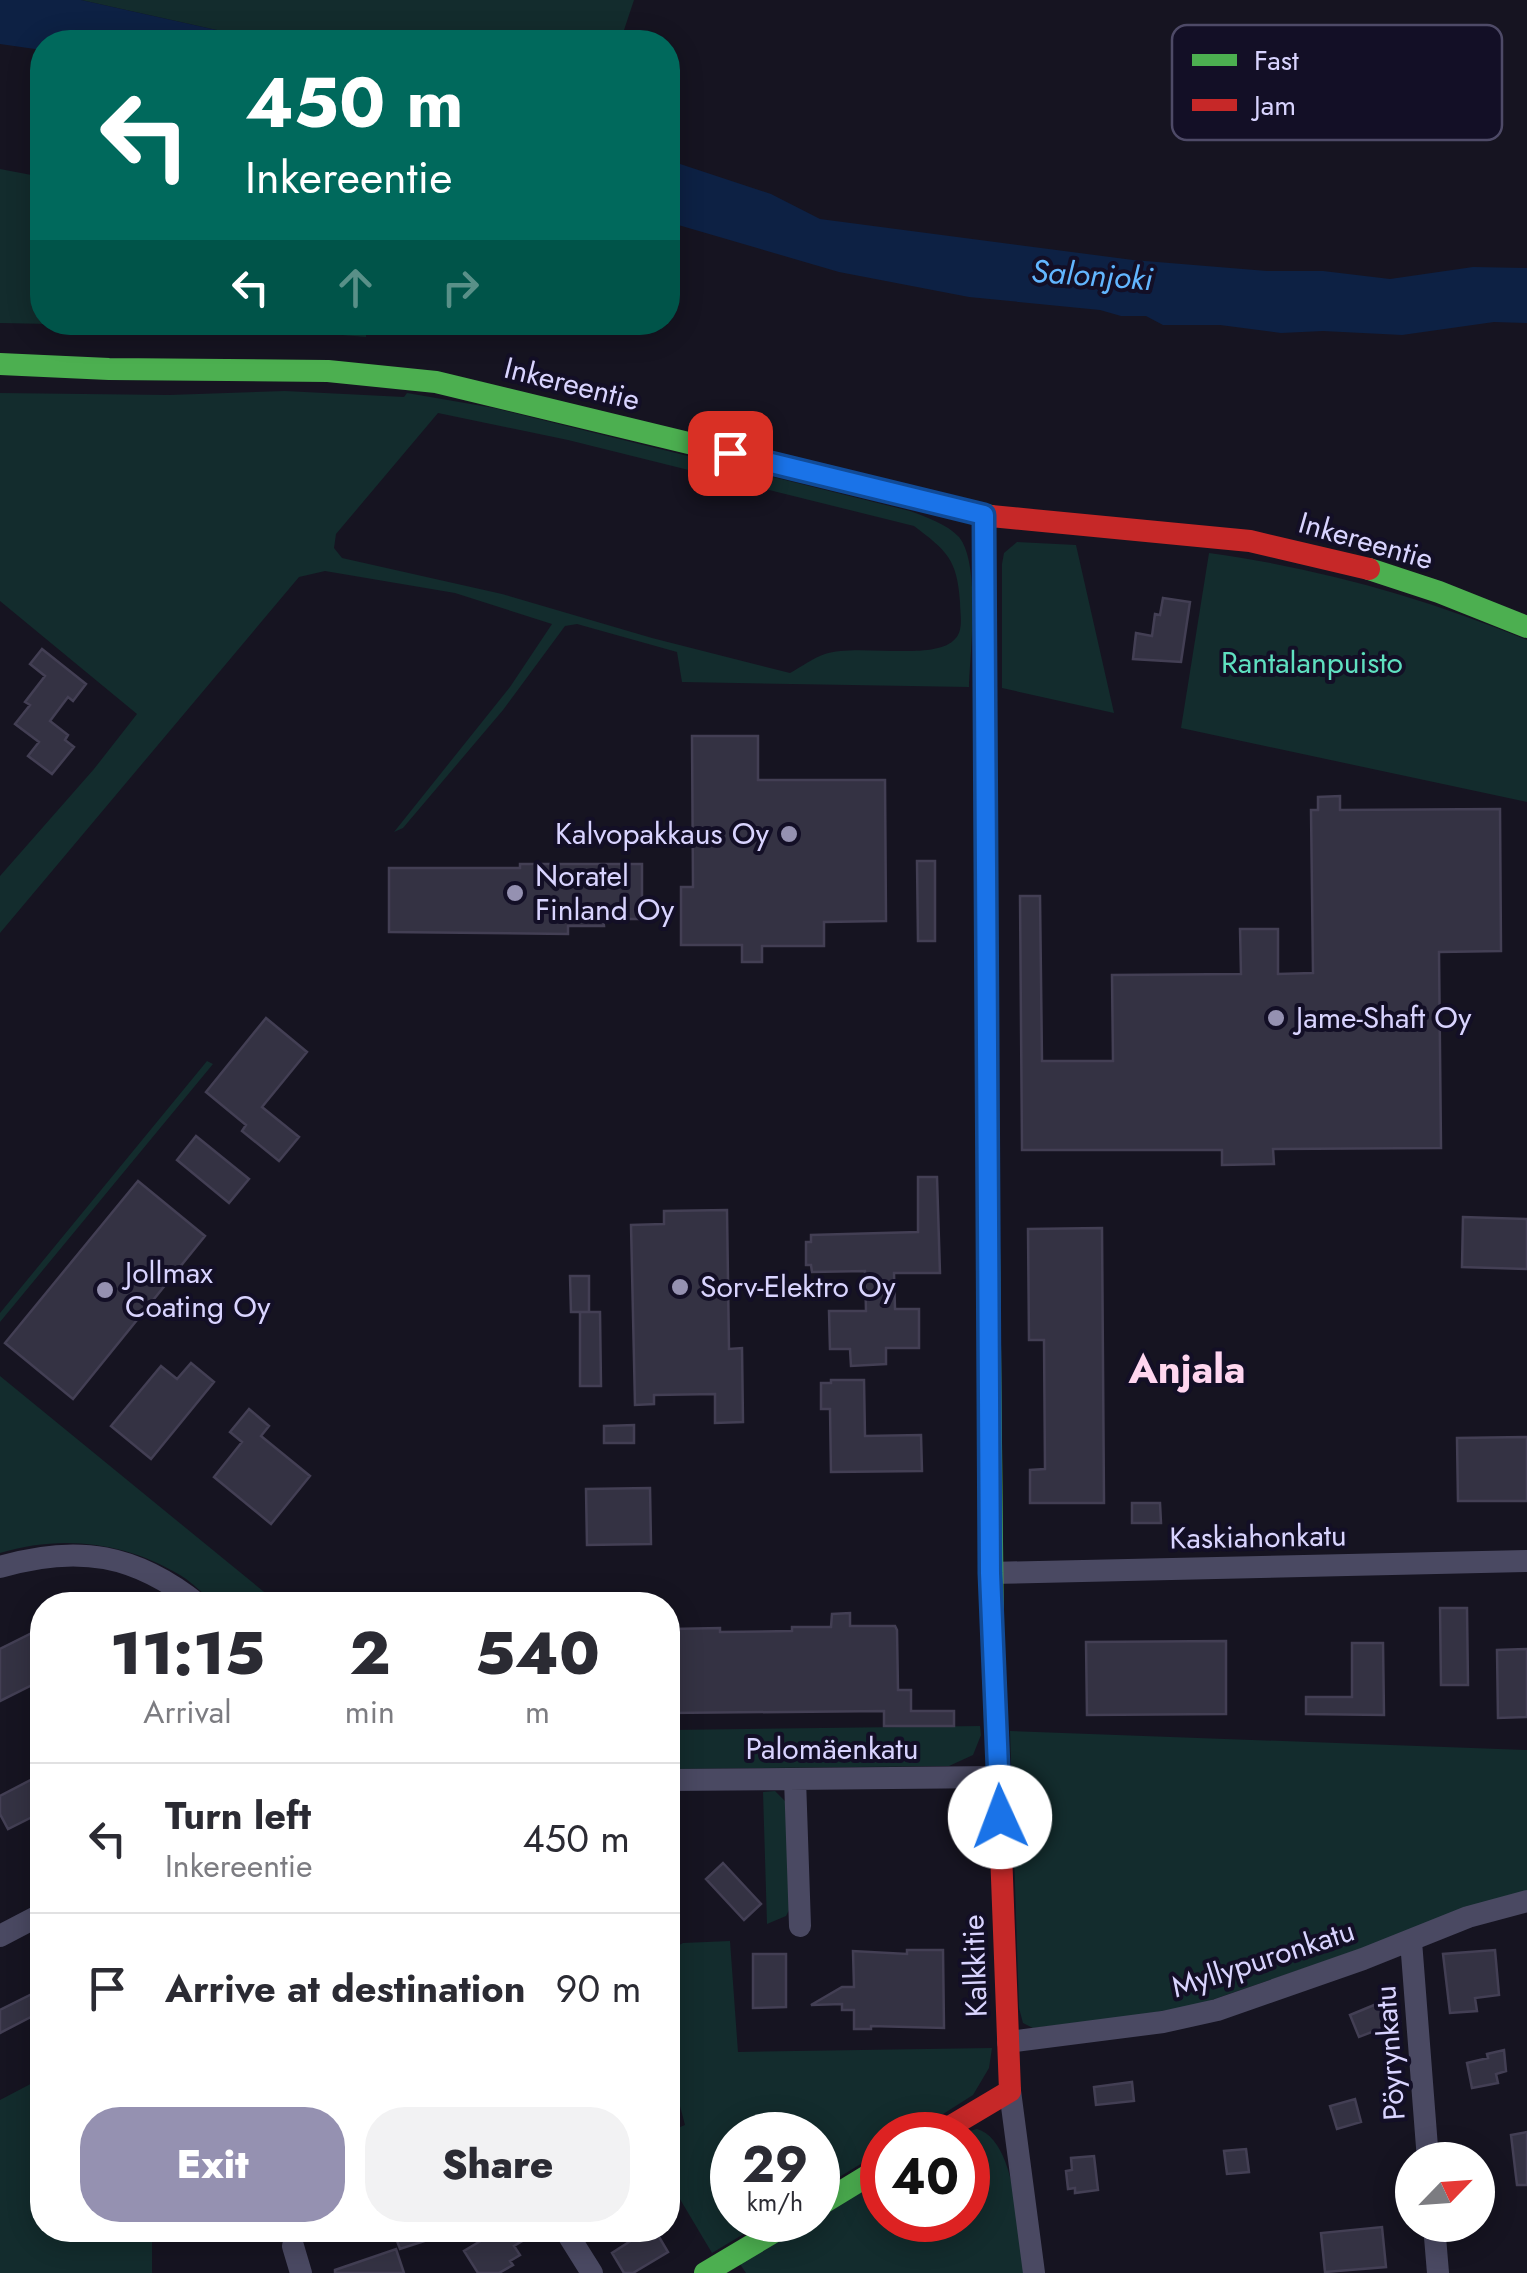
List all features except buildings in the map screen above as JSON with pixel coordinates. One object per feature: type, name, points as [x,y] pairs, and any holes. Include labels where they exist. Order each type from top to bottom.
[{"type":"street","name":"Inkereentie","points":[[0,364],[82,369],[317,369],[436,382],[984,515],[1288,548],[1360,566],[1527,627]]},
{"type":"street","name":"Kalkkitie","points":[[984,515],[990,1573],[1010,2092],[1034,2273]]},
{"type":"street","points":[[0,1567],[38,1557],[94,1555],[136,1565],[181,1592]]},
{"type":"street","name":"Kaskiahonkatu","points":[[990,1573],[1527,1561]]},
{"type":"street","name":"Palomäenkatu","points":[[680,1780],[998,1777]]},
{"type":"street","points":[[796,1779],[800,1926]]},
{"type":"street","name":"Myllypuronkatu","points":[[1008,2042],[1163,2022],[1217,2010],[1489,1910],[1527,1900]]},
{"type":"street","points":[[0,1936],[30,1920]]},
{"type":"street","name":"Pöyrynkatu","points":[[1411,1941],[1427,2142]]},
{"type":"street","points":[[976,2112],[1010,2092]]},
{"type":"street","points":[[573,2242],[592,2273]]},
{"type":"street","points":[[705,2273],[757,2242]]},
{"type":"street","points":[[1435,2242],[1438,2273]]},
{"type":"street","points":[[293,2246],[301,2273]]},
{"type":"green space","points":[[81,0],[634,0],[624,30],[217,30]]},
{"type":"green space","points":[[0,169],[30,175],[30,324],[0,323]]},
{"type":"green space","points":[[285,391],[404,397],[407,393],[494,408],[910,511],[949,528],[966,550],[973,609],[969,687],[682,682],[677,652],[577,624],[565,626],[503,710],[403,828],[394,832],[510,687],[552,624],[455,593],[325,571],[299,577],[0,933],[0,876],[137,714],[0,601],[0,393],[169,395]],"holes":[[[438,413],[568,440],[914,526],[942,550],[953,566],[960,602],[960,631],[945,646],[914,651],[839,651],[790,673],[502,594],[342,558],[334,548],[336,534]]]},
{"type":"green space","points":[[1017,542],[1076,545],[1114,713],[1002,688],[1002,564],[1004,553]]},
{"type":"green space","name":"Rantalanpuisto","points":[[1209,553],[1371,586],[1527,640],[1527,802],[1181,728]]},
{"type":"green space","points":[[207,1061],[213,1064],[0,1322],[0,1313]]},
{"type":"green space","points":[[0,1376],[264,1592],[202,1592],[159,1564],[93,1544],[46,1544],[0,1553]]},
{"type":"green space","points":[[980,1726],[981,1735],[973,1755],[949,1766],[680,1769],[680,1730]]},
{"type":"green space","points":[[1010,1731],[1527,1750],[1527,1892],[1200,2004],[1033,2028],[1023,2023],[1019,2008]]},
{"type":"green space","points":[[775,1791],[786,1802],[792,1904],[786,1916],[767,1924],[763,1792]]},
{"type":"green space","points":[[730,1941],[738,2052],[992,2048],[989,2068],[973,2095],[946,2112],[860,2112],[860,2164],[840,2177],[840,2112],[710,2112],[710,2242],[730,2242],[712,2253],[680,2199],[680,2127],[685,2125],[680,2106],[680,1945]]},
{"type":"green space","points":[[30,2084],[30,2242],[152,2242],[152,2273],[0,2273],[0,2100]]},
{"type":"green space","points":[[990,2137],[1001,2151],[1014,2192],[1024,2273],[746,2273],[740,2264],[777,2242],[840,2242],[840,2204],[860,2192],[860,2242],[990,2242]]},
{"type":"water","points":[[0,0],[81,0],[217,30],[30,30],[30,48],[0,44]]},
{"type":"water","name":"Salonjoki","points":[[680,164],[771,194],[820,219],[1133,260],[1267,271],[1323,271],[1390,279],[1473,267],[1527,268],[1527,323],[1494,322],[1402,335],[1281,333],[1220,325],[1163,325],[1146,316],[969,297],[839,272],[680,226]]},
{"type":"traffic: fast","points":[[0,364],[328,371],[436,382],[991,516]]},
{"type":"traffic: fast","points":[[1369,569],[1527,627]]},
{"type":"traffic: fast","points":[[987,1048],[993,1639]]},
{"type":"traffic: fast","points":[[840,2193],[860,2180]]},
{"type":"traffic: fast","points":[[705,2273],[757,2242]]},
{"type":"traffic: jam","points":[[984,515],[987,1048]]},
{"type":"traffic: jam","points":[[991,516],[1250,541],[1369,569]]},
{"type":"traffic: jam","points":[[975,2112],[1010,2091],[993,1639]]},
{"type":"place","name":"Kalvopakkaus Oy","points":[[789,834]]},
{"type":"place","name":"Noratel Finland Oy","points":[[515,893]]},
{"type":"place","name":"Jame-Shaft Oy","points":[[1276,1018]]},
{"type":"place","name":"Sorv-Elektro Oy","points":[[680,1287]]},
{"type":"place","name":"Jollmax Coating Oy","points":[[105,1290]]},
{"type":"district","name":"Anjala","points":[[1187,1369]]},
{"type":"route","points":[[730,453],[984,515],[990,1573],[1000,1817]]}]
